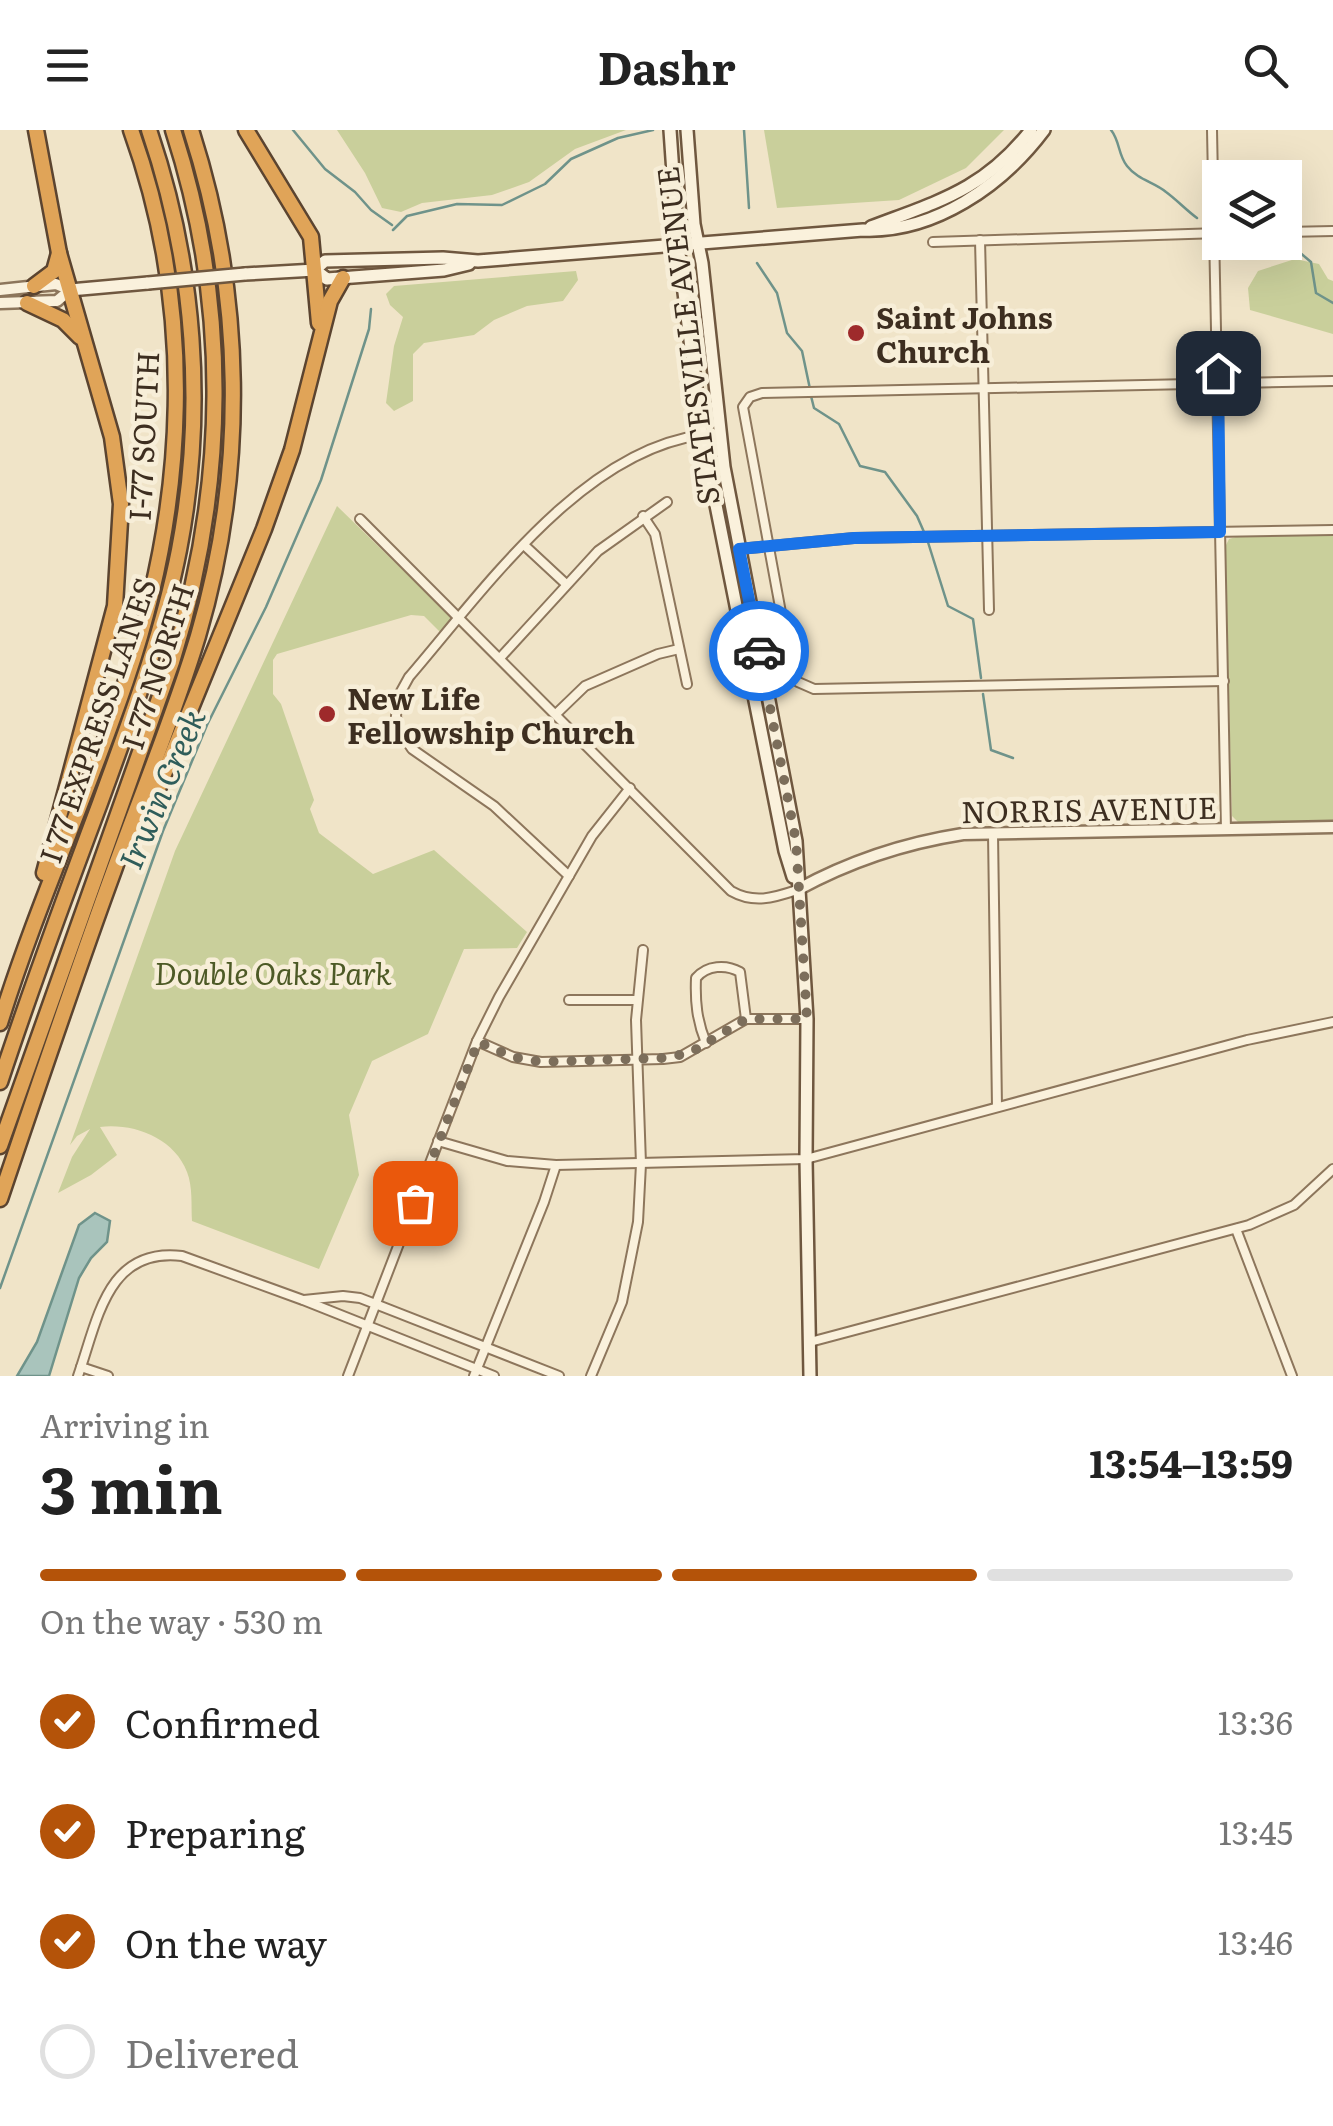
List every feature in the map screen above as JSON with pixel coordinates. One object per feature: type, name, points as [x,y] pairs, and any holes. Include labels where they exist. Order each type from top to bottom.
[{"type":"highway","points":[[24,946],[110,626],[118,586],[121,535],[118,469],[108,421],[59,253],[36,130]]},
{"type":"highway","name":"I-77 SOUTH","points":[[0,1023],[24,946],[126,680],[152,594],[169,508],[177,398],[172,304],[154,210],[131,130]]},
{"type":"highway","name":"I 77 EXPRESS LANES","points":[[0,1082],[142,686],[168,598],[184,522],[194,423],[191,326],[174,218],[149,130]]},
{"type":"highway","name":"I 77 EXPRESS LANES","points":[[0,1146],[162,692],[189,603],[206,526],[216,424],[214,325],[199,225],[173,130]]},
{"type":"highway","name":"I-77 NORTH","points":[[0,1199],[198,636],[218,555],[230,477],[234,386],[229,310],[216,222],[191,130]]},
{"type":"highway","points":[[246,130],[308,232],[316,270],[320,334]]},
{"type":"highway","points":[[34,286],[54,271],[59,253]]},
{"type":"highway","points":[[127,834],[151,806],[259,543],[296,435],[332,295],[343,278]]},
{"type":"highway","points":[[27,303],[63,320],[82,338]]},
{"type":"main road","name":"STATESVILLE AVENUE","points":[[670,130],[678,245],[702,435],[784,850],[797,890]]},
{"type":"main road","name":"STATESVILLE AVENUE","points":[[687,130],[716,410],[796,841],[807,1019],[810,1376]]},
{"type":"main road","points":[[863,230],[958,194],[993,169],[1031,130]]},
{"type":"main road","points":[[70,290],[316,270],[325,261],[478,261],[889,231],[953,208],[1008,170],[1044,130]]},
{"type":"main road","points":[[316,270],[327,279],[444,270],[478,261]]},
{"type":"street","points":[[1212,130],[1213,160]]},
{"type":"street","points":[[1302,232],[1333,231]]},
{"type":"street","points":[[933,242],[1202,234]]},
{"type":"street","points":[[980,240],[989,610]]},
{"type":"street","points":[[1217,260],[1226,830]]},
{"type":"street","points":[[0,290],[56,284],[70,290],[58,301],[0,304]]},
{"type":"street","points":[[1224,681],[814,689],[798,682],[792,672],[743,407],[750,397],[762,392],[1333,381]]},
{"type":"street","points":[[570,876],[494,806],[412,749],[398,728],[396,710],[402,688],[550,519],[621,462],[674,439],[702,435]]},
{"type":"street","points":[[500,658],[598,551],[667,502]]},
{"type":"street","points":[[644,516],[654,534],[687,684]]},
{"type":"street","points":[[360,518],[730,891],[756,900],[797,890]]},
{"type":"street","points":[[739,549],[854,538],[1333,530]]},
{"type":"street","points":[[524,546],[566,584]]},
{"type":"street","points":[[556,714],[585,686],[658,654],[679,649]]},
{"type":"street","points":[[348,1376],[498,997],[598,826],[630,788]]},
{"type":"street","name":"NORRIS AVENUE","points":[[797,890],[824,875],[907,846],[963,834],[1333,827]]},
{"type":"street","points":[[993,834],[997,1108]]},
{"type":"street","points":[[591,1376],[622,1302],[636,1233],[641,1164],[637,1000],[643,950]]},
{"type":"street","points":[[706,1043],[698,1023],[695,998],[696,978],[704,970],[725,967],[740,972],[746,1019]]},
{"type":"street","points":[[569,1000],[637,1000]]},
{"type":"street","points":[[478,1042],[513,1057],[541,1062],[680,1057],[746,1019],[807,1019]]},
{"type":"street","points":[[438,1141],[507,1160],[556,1165],[806,1158],[1246,1040],[1333,1022]]},
{"type":"street","points":[[475,1372],[556,1165]]},
{"type":"street","points":[[810,1342],[1236,1228],[1289,1208],[1333,1169]]},
{"type":"street","points":[[1236,1228],[1291,1374],[1279,1376]]},
{"type":"street","points":[[108,1376],[80,1371],[112,1284],[126,1267],[162,1254],[182,1256],[303,1300],[475,1372],[494,1376]]},
{"type":"street","points":[[303,1300],[344,1296],[376,1303],[559,1376]]},
{"type":"green space","points":[[337,130],[626,130],[575,149],[529,182],[492,195],[422,203],[401,212],[382,208]]},
{"type":"green space","points":[[764,130],[1004,130],[966,168],[899,200],[777,208]]},
{"type":"green space","points":[[1292,260],[1319,264],[1333,281],[1333,334],[1250,310],[1248,288],[1258,271]]},
{"type":"green space","points":[[576,271],[578,280],[563,301],[527,306],[494,320],[474,335],[424,343],[413,354],[413,401],[394,411],[386,403],[394,346],[403,317],[390,305],[386,294],[394,286]]},
{"type":"green space","name":"Double Oaks Park","points":[[337,506],[453,619],[440,632],[424,616],[411,615],[277,654],[273,660],[273,694],[281,704],[314,800],[310,809],[319,833],[373,874],[434,850],[527,932],[517,948],[464,949],[428,1034],[372,1061],[349,1115],[359,1175],[319,1269],[192,1221],[190,1184],[181,1160],[163,1142],[139,1131],[100,1127],[117,1155],[58,1193],[72,1157],[90,1129],[70,1145],[175,851]]},
{"type":"green space","points":[[1333,535],[1333,821],[1239,823],[1232,816],[1225,547],[1229,539],[1236,537]]},
{"type":"water","points":[[95,1213],[110,1221],[107,1242],[79,1278],[49,1376],[17,1376],[37,1342],[79,1225]]},
{"type":"waterway","points":[[293,130],[325,169],[392,225]]},
{"type":"waterway","name":"Irwin Creek","points":[[393,230],[407,216],[457,204],[502,205],[545,184],[571,159],[618,138],[653,130]]},
{"type":"waterway","points":[[744,130],[749,208]]},
{"type":"waterway","points":[[1111,130],[1131,171],[1197,218]]},
{"type":"waterway","points":[[1302,254],[1311,262],[1316,293],[1333,303]]},
{"type":"waterway","points":[[757,263],[777,293],[787,333],[802,351],[810,389]]},
{"type":"waterway","name":"Irwin Creek","points":[[0,1288],[163,831],[207,725],[266,607],[321,480],[369,329],[371,309]]},
{"type":"waterway","points":[[811,396],[814,408],[839,424],[860,466],[885,472],[924,532]]},
{"type":"waterway","points":[[927,539],[948,606],[973,619],[981,678]]},
{"type":"waterway","points":[[983,694],[991,750],[1013,758]]},
{"type":"way so far","points":[[415,1203],[478,1042],[513,1057],[541,1062],[680,1057],[746,1019],[807,1019],[796,841],[759,651]]},
{"type":"place","name":"Saint Johns Church","points":[[856,333]]},
{"type":"place","name":"New Life Fellowship Church","points":[[327,714]]},
{"type":"route","points":[[759,651],[739,549],[854,538],[1220,532],[1218,373]]}]
